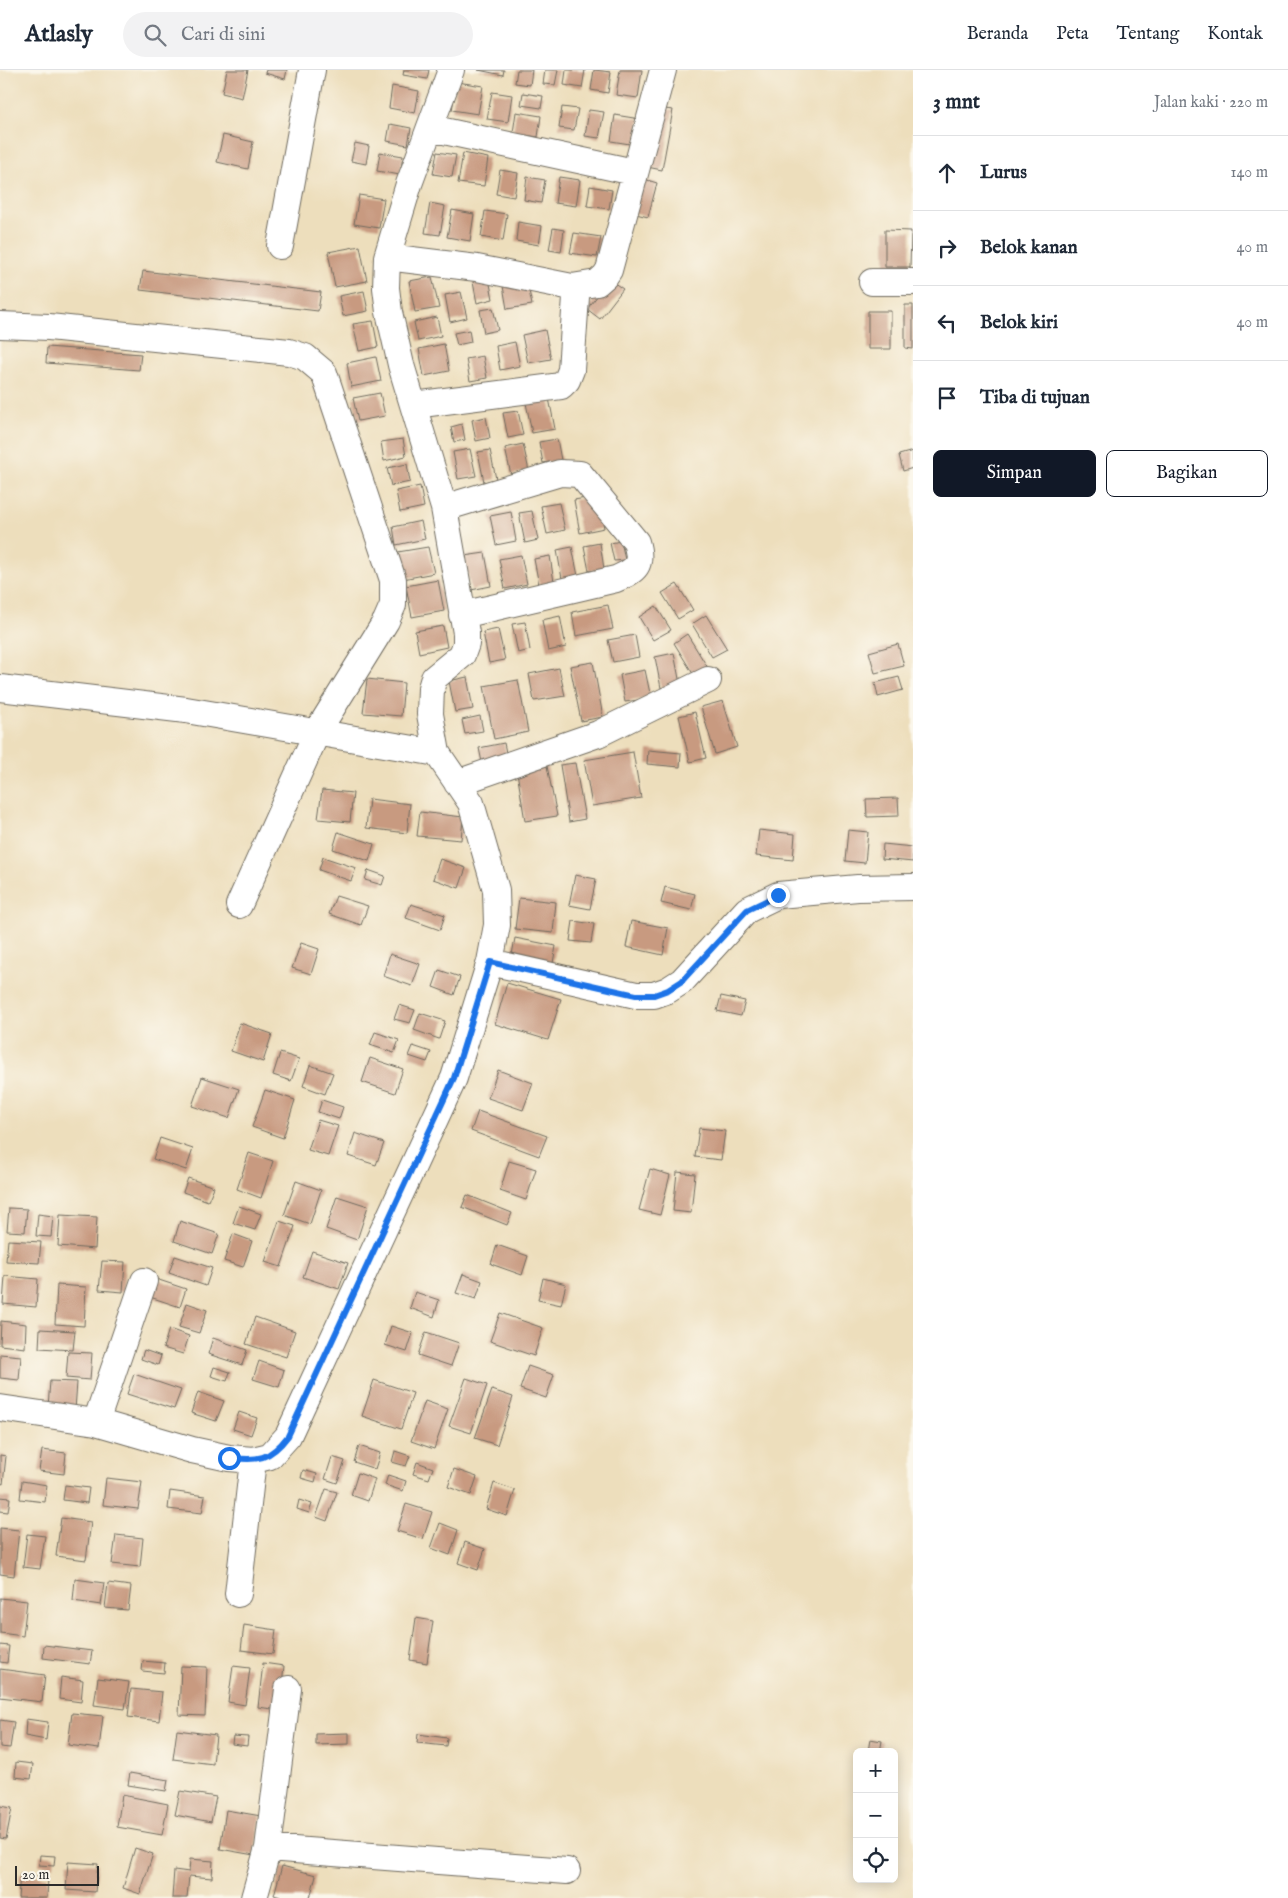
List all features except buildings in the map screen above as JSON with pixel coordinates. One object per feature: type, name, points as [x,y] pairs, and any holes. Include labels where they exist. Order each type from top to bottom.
[{"type":"street","points":[[280,246],[312,70]]},
{"type":"street","points":[[0,1408],[96,1422],[192,1450],[253,1460],[270,1456],[288,1436],[454,1078],[490,962],[497,926],[496,890],[471,803],[437,753],[430,714],[430,688],[437,674],[462,654],[466,644],[444,508],[389,312],[387,257],[451,70]]},
{"type":"street","points":[[387,257],[477,268],[572,286],[597,283],[605,276],[663,70]]},
{"type":"street","points":[[430,128],[634,172]]},
{"type":"street","points":[[872,282],[913,282]]},
{"type":"street","points":[[414,405],[561,386],[567,380],[571,370],[576,297],[572,286]]},
{"type":"street","points":[[0,325],[49,328],[289,352],[305,357],[324,373],[393,580],[395,592],[393,605],[386,621],[317,732],[240,905]]},
{"type":"street","points":[[444,508],[560,473],[580,474],[636,542],[640,555],[638,566],[616,579],[462,615]]},
{"type":"street","points":[[457,783],[598,734],[708,680]]},
{"type":"street","points":[[0,688],[186,710],[437,753]]},
{"type":"street","points":[[490,962],[636,995],[654,995],[668,990],[682,981],[747,910],[778,895],[858,888],[913,887]]},
{"type":"street","points":[[96,1422],[144,1280]]},
{"type":"street","points":[[238,1594],[253,1460]]},
{"type":"street","points":[[254,1898],[268,1848],[288,1689]]},
{"type":"street","points":[[268,1848],[567,1871]]},
{"type":"route","points":[[229,1458],[253,1460],[270,1456],[288,1436],[403,1192],[454,1078],[490,962],[636,995],[654,995],[668,990],[682,981],[747,910],[778,895]]}]
